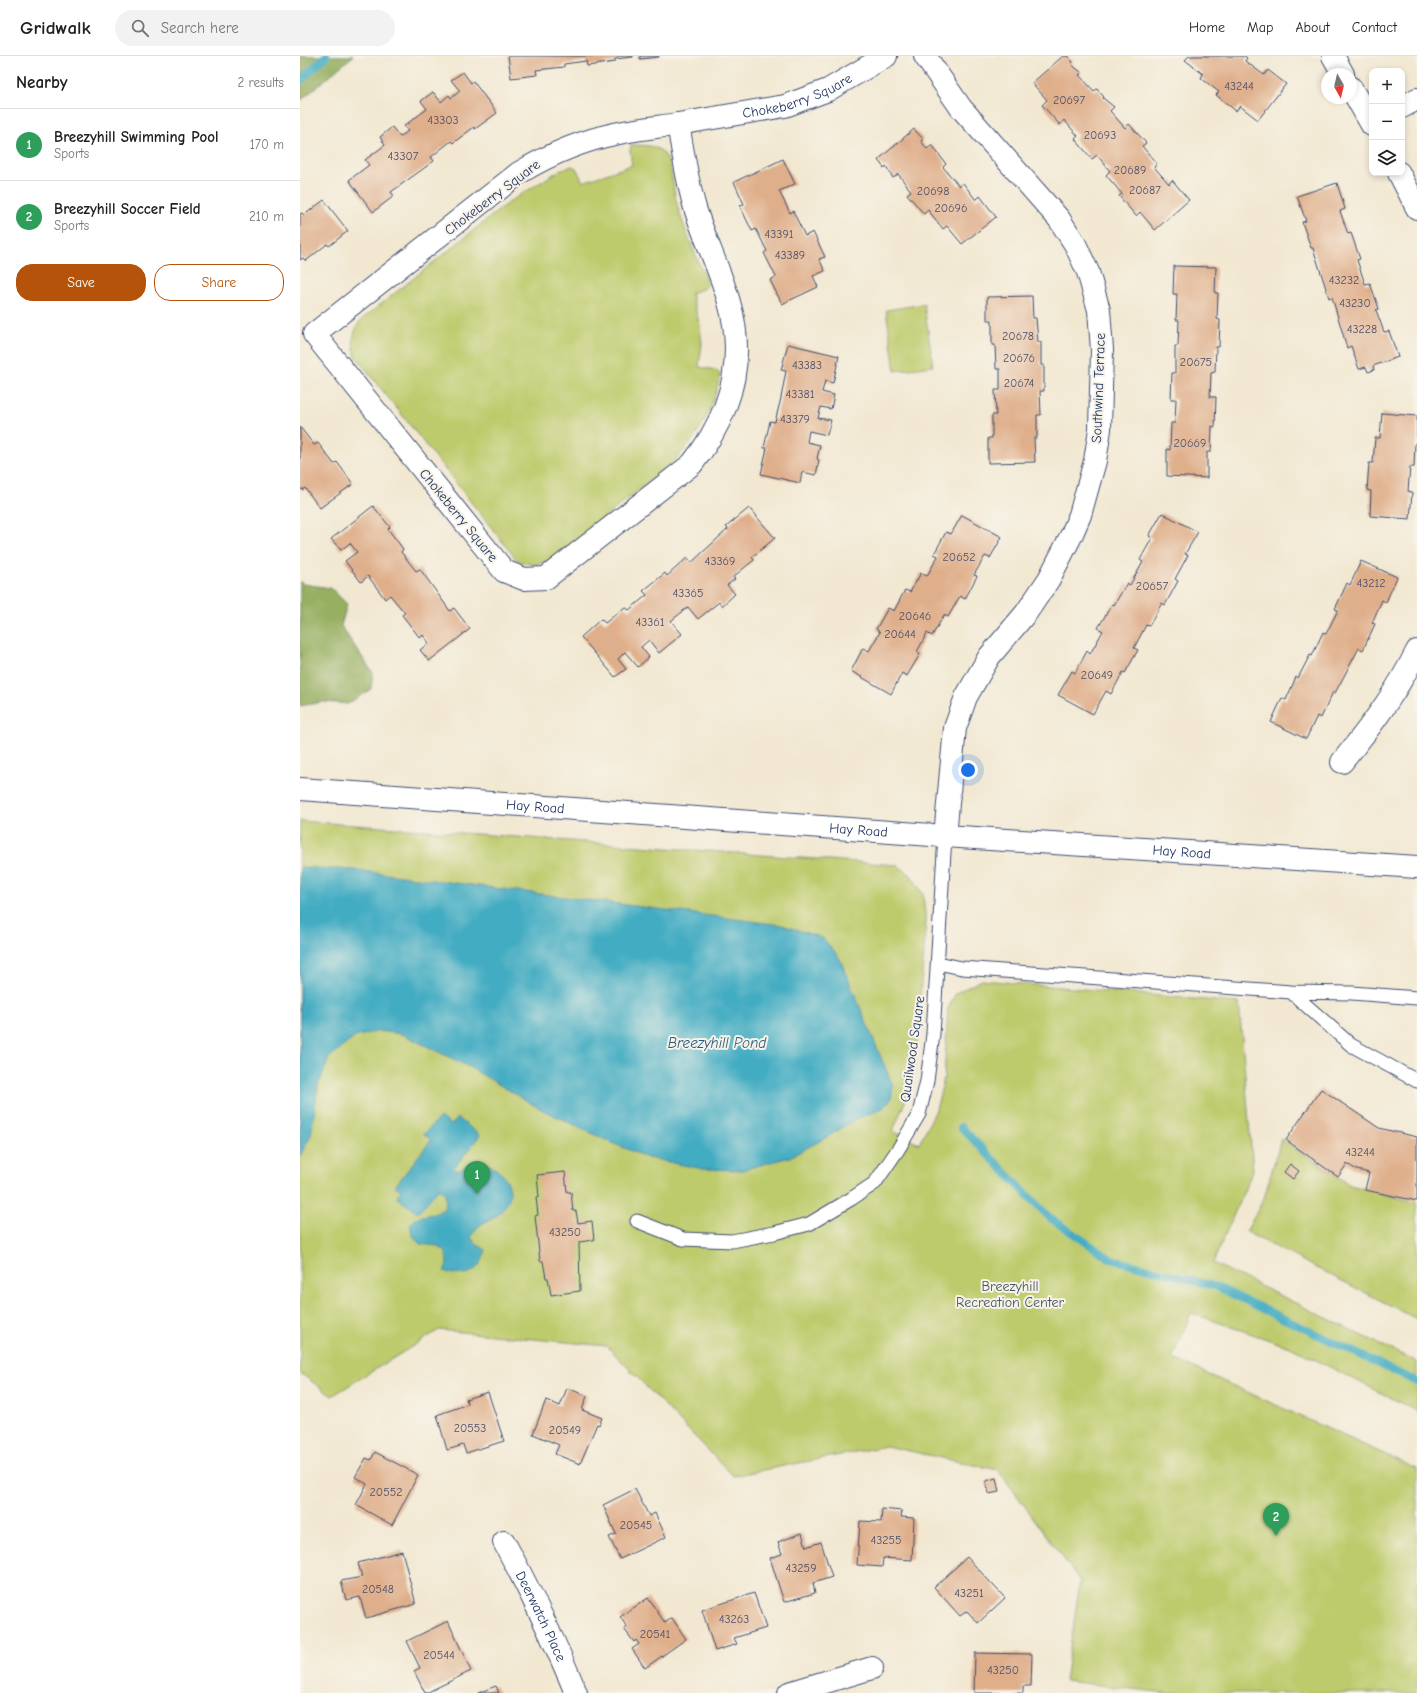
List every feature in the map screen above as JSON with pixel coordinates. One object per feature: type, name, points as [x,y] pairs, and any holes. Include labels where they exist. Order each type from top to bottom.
[{"type":"street","name":"Chokeberry Square","points":[[678,124],[689,184],[695,206],[730,304],[736,342],[736,364],[726,408],[706,447],[692,464],[546,578],[524,579],[504,571],[314,334],[519,173],[536,162],[553,154],[619,133],[785,106],[828,90],[886,56]]},
{"type":"street","name":"Southwind Terrace","points":[[924,56],[961,108],[1059,220],[1075,244],[1088,272],[1099,310],[1102,350],[1100,429],[1095,460],[1080,515],[1049,579],[1026,613],[989,657],[966,697],[955,728],[945,836]]},
{"type":"street","points":[[1333,56],[1340,68]]},
{"type":"street","points":[[1357,99],[1369,120]]},
{"type":"street","points":[[1405,106],[1417,99]]},
{"type":"street","points":[[1401,176],[1417,208]]},
{"type":"street","points":[[1342,762],[1375,721],[1404,677],[1417,651]]},
{"type":"street","name":"Hay Road","points":[[300,789],[945,836],[1417,867]]},
{"type":"street","name":"Deerwatch Place","points":[[504,1542],[541,1612],[560,1652],[576,1693]]},
{"type":"street","points":[[789,1693],[872,1668]]},
{"type":"lane","name":"Quailwood Square","points":[[637,1221],[683,1239],[732,1241],[774,1233],[809,1224],[875,1183],[899,1148],[919,1114],[927,1081],[932,1042],[938,963],[945,836]]},
{"type":"lane","points":[[938,963],[962,968],[1291,992],[1352,993],[1417,998]]},
{"type":"lane","points":[[1291,992],[1351,1045],[1417,1081]]},
{"type":"green space","points":[[300,56],[353,56],[300,101]]},
{"type":"green space","points":[[631,145],[654,147],[662,152],[667,159],[682,221],[708,283],[705,288],[691,293],[700,326],[702,344],[699,367],[716,370],[720,374],[717,388],[708,413],[696,435],[669,466],[552,559],[538,564],[527,563],[517,560],[356,357],[353,347],[353,338],[360,321],[509,202],[557,172],[572,166],[576,168],[583,182],[632,165],[630,151]]},
{"type":"green space","points":[[924,304],[933,366],[895,371],[886,310]]},
{"type":"green space","points":[[300,581],[303,584],[331,588],[347,604],[341,626],[373,673],[371,689],[348,704],[323,702],[300,706]]},
{"type":"green space","name":"Breezyhill Recreation Center","points":[[300,821],[897,865],[911,875],[923,894],[926,923],[915,1065],[906,1099],[893,1131],[919,1144],[936,1110],[944,1078],[948,1008],[956,993],[982,980],[1239,1003],[1253,1170],[1213,1263],[1417,1362],[1417,1411],[1290,1347],[1191,1313],[1172,1358],[1417,1469],[1417,1693],[1166,1693],[1065,1681],[1080,1581],[998,1470],[886,1446],[733,1476],[607,1346],[439,1330],[332,1396],[300,1373]]},
{"type":"green space","points":[[1281,1139],[1350,1185],[1417,1203],[1417,1319],[1246,1232],[1264,1198]]},
{"type":"water","name":"Breezyhill Pond","points":[[300,867],[355,870],[782,925],[823,938],[839,957],[893,1086],[891,1099],[883,1108],[852,1121],[831,1135],[790,1157],[742,1170],[703,1169],[648,1158],[612,1143],[539,1108],[469,1067],[402,1034],[378,1031],[355,1037],[329,1058],[318,1086],[311,1135],[300,1156]]},
{"type":"water","points":[[440,1117],[451,1125],[458,1118],[480,1135],[454,1168],[458,1171],[472,1163],[487,1164],[501,1173],[506,1179],[510,1193],[503,1210],[495,1217],[477,1228],[471,1237],[476,1244],[486,1250],[480,1264],[471,1272],[459,1275],[444,1271],[447,1265],[446,1252],[438,1246],[420,1244],[412,1235],[410,1224],[418,1217],[434,1214],[444,1209],[446,1200],[444,1192],[439,1188],[418,1213],[396,1197],[401,1190],[395,1186],[431,1140],[424,1134]]},
{"type":"building","points":[[508,56],[633,57],[615,59],[615,62],[587,66],[586,61],[564,64],[564,67],[536,70],[537,75],[511,78]]},
{"type":"building","points":[[640,56],[659,56],[659,57],[640,59]]},
{"type":"building","points":[[1063,56],[1067,56],[1073,62],[1071,64],[1082,73],[1079,75],[1094,91],[1097,89],[1104,97],[1103,98],[1114,107],[1110,111],[1125,128],[1129,124],[1146,143],[1142,146],[1157,164],[1154,167],[1169,184],[1172,180],[1189,200],[1155,230],[1140,212],[1136,216],[1119,196],[1122,194],[1106,175],[1110,171],[1097,155],[1092,159],[1075,139],[1078,136],[1064,120],[1060,125],[1042,105],[1047,100],[1032,83]]},
{"type":"building","points":[[1189,56],[1245,56],[1247,58],[1245,61],[1264,75],[1268,70],[1286,84],[1258,120],[1240,106],[1236,111],[1216,95],[1219,92],[1201,78],[1203,74],[1185,60]]},
{"type":"building","points":[[463,72],[471,83],[473,81],[497,113],[475,129],[474,127],[453,143],[451,141],[431,157],[434,161],[391,192],[394,196],[373,212],[349,180],[369,165],[365,160],[385,145],[380,137],[392,127],[400,137],[408,131],[404,126],[427,109],[421,101],[433,92],[441,102],[449,95],[451,98],[460,91],[451,80]]},
{"type":"building","points":[[914,129],[923,139],[921,141],[927,149],[932,145],[946,164],[943,167],[959,186],[963,183],[976,200],[980,196],[996,217],[962,244],[947,226],[943,229],[928,210],[924,214],[907,194],[911,191],[898,174],[893,178],[886,166],[884,168],[878,160]]},
{"type":"building","points":[[783,159],[795,184],[779,191],[790,213],[793,211],[805,236],[813,232],[825,257],[819,259],[825,271],[813,276],[818,287],[782,304],[770,280],[776,277],[764,253],[767,251],[756,229],[752,231],[740,206],[744,204],[734,182]]},
{"type":"building","points":[[1337,183],[1345,209],[1340,211],[1348,234],[1351,233],[1360,259],[1357,260],[1365,284],[1370,283],[1379,309],[1376,310],[1384,332],[1389,331],[1398,357],[1373,366],[1374,370],[1368,372],[1366,367],[1359,369],[1351,346],[1347,348],[1332,297],[1329,298],[1313,248],[1311,248],[1302,222],[1306,221],[1297,196]]},
{"type":"building","points":[[324,200],[348,231],[329,246],[327,244],[306,261],[303,258],[300,260],[300,214],[302,213],[304,215]]},
{"type":"building","points":[[1174,266],[1216,267],[1215,293],[1218,293],[1217,319],[1220,320],[1219,347],[1216,347],[1215,372],[1211,373],[1210,397],[1216,397],[1215,427],[1212,426],[1211,452],[1207,452],[1207,478],[1167,476],[1167,449],[1170,450],[1171,423],[1175,423],[1176,399],[1171,399],[1172,373],[1175,373],[1175,346],[1178,346],[1179,320],[1176,320],[1177,294],[1173,294]]},
{"type":"building","points":[[1032,296],[1033,318],[1036,318],[1038,342],[1041,342],[1041,365],[1044,365],[1044,391],[1040,391],[1041,415],[1037,415],[1037,438],[1034,438],[1035,462],[988,463],[988,438],[992,438],[992,415],[996,415],[995,390],[1000,390],[1000,369],[996,369],[995,345],[992,345],[992,320],[987,320],[987,297]]},
{"type":"building","points":[[788,344],[839,356],[833,383],[825,381],[822,392],[834,395],[831,409],[821,407],[818,418],[831,420],[827,435],[809,431],[807,442],[820,445],[816,475],[802,472],[800,483],[761,474],[767,448],[764,448],[770,421],[775,422],[781,398],[786,371],[781,370]]},
{"type":"building","points":[[1382,413],[1417,416],[1417,443],[1415,443],[1414,467],[1410,467],[1408,491],[1412,492],[1410,519],[1370,516],[1371,491],[1367,490],[1369,463],[1373,463],[1375,438],[1380,438]]},
{"type":"building","points":[[300,427],[314,445],[318,443],[334,464],[337,462],[353,484],[320,508],[305,488],[302,490],[300,487]]},
{"type":"building","points":[[373,506],[390,527],[388,529],[403,549],[401,552],[416,571],[420,569],[450,611],[454,608],[470,629],[429,661],[420,650],[429,643],[423,635],[420,638],[402,615],[405,613],[390,595],[385,599],[368,576],[361,582],[345,561],[357,552],[350,543],[341,550],[331,539]]},
{"type":"building","points":[[749,508],[775,538],[752,557],[754,560],[733,577],[735,579],[727,585],[735,594],[722,606],[719,602],[698,619],[688,607],[671,621],[682,634],[659,653],[649,640],[641,647],[649,657],[638,667],[625,652],[618,659],[626,669],[615,677],[581,637],[601,619],[605,623],[625,607],[629,610],[647,595],[643,591],[665,573],[667,576],[687,558],[691,563],[728,529],[726,527]]},
{"type":"building","points":[[1162,513],[1198,532],[1185,554],[1188,555],[1175,579],[1178,581],[1165,605],[1162,603],[1149,626],[1146,625],[1134,648],[1138,650],[1125,673],[1123,672],[1111,694],[1106,691],[1093,714],[1058,695],[1072,671],[1075,673],[1087,651],[1090,654],[1103,631],[1098,628],[1112,604],[1114,605],[1127,583],[1130,585],[1143,562],[1140,560],[1152,538],[1149,536]]},
{"type":"building","points":[[962,515],[1002,537],[990,558],[985,556],[974,575],[977,576],[965,599],[960,596],[948,617],[944,615],[932,636],[927,633],[917,652],[920,654],[907,676],[902,673],[891,694],[851,671],[863,648],[869,651],[880,632],[876,629],[888,608],[894,611],[905,590],[910,592],[921,573],[927,576],[938,556],[934,554],[946,532],[951,534]]},
{"type":"building","points":[[1361,561],[1397,577],[1386,602],[1382,600],[1372,623],[1375,624],[1363,650],[1359,648],[1335,693],[1333,692],[1321,718],[1317,716],[1306,739],[1271,722],[1282,698],[1286,700],[1296,677],[1298,678],[1310,655],[1312,656],[1323,632],[1326,634],[1338,610],[1335,609],[1347,583],[1350,585]]},
{"type":"building","points":[[1321,1089],[1379,1128],[1417,1137],[1417,1201],[1365,1190],[1369,1173],[1357,1170],[1347,1164],[1338,1177],[1286,1140]]},
{"type":"building","points":[[1290,1164],[1299,1171],[1293,1179],[1284,1172]]},
{"type":"building","points":[[565,1172],[567,1192],[571,1192],[573,1211],[576,1211],[578,1223],[592,1221],[594,1240],[579,1242],[580,1291],[551,1295],[543,1261],[540,1261],[535,1216],[538,1215],[536,1197],[539,1197],[537,1175]]},
{"type":"building","points":[[567,1388],[587,1396],[582,1410],[602,1418],[599,1425],[597,1424],[580,1464],[555,1454],[559,1445],[533,1434],[546,1400],[560,1406]]},
{"type":"building","points":[[488,1392],[504,1441],[466,1453],[463,1445],[447,1450],[437,1415],[468,1404],[466,1399]]},
{"type":"building","points":[[375,1452],[418,1475],[392,1525],[356,1505],[367,1484],[355,1477],[366,1458],[371,1460]]},
{"type":"building","points":[[996,1478],[999,1492],[989,1494],[986,1481]]},
{"type":"building","points":[[635,1489],[649,1516],[655,1513],[666,1537],[620,1559],[609,1537],[616,1534],[603,1505]]},
{"type":"building","points":[[882,1509],[902,1511],[901,1517],[914,1518],[912,1560],[883,1558],[882,1567],[857,1565],[860,1521],[881,1522]]},
{"type":"building","points":[[802,1533],[806,1547],[821,1542],[832,1577],[813,1583],[815,1593],[784,1602],[770,1558],[782,1554],[778,1542]]},
{"type":"building","points":[[402,1551],[416,1604],[366,1618],[360,1597],[346,1600],[341,1581],[362,1577],[358,1563]]},
{"type":"building","points":[[967,1557],[1005,1598],[978,1623],[967,1611],[960,1616],[934,1587]]},
{"type":"building","points":[[754,1593],[766,1628],[734,1638],[737,1644],[715,1651],[702,1610]]},
{"type":"building","points":[[648,1598],[665,1623],[672,1618],[686,1639],[645,1668],[632,1649],[639,1644],[636,1640],[634,1642],[624,1629],[627,1627],[620,1617]]},
{"type":"building","points":[[448,1621],[471,1671],[430,1691],[429,1693],[425,1693],[414,1671],[420,1668],[407,1641]]},
{"type":"building","points":[[975,1653],[1032,1654],[1031,1686],[1023,1686],[1023,1693],[974,1693]]},
{"type":"building","points":[[496,1686],[499,1693],[478,1693]]},
{"type":"waterway","points":[[300,81],[326,56]]},
{"type":"waterway","points":[[961,1127],[1050,1218],[1111,1259],[1217,1287],[1417,1382]]},
{"type":"place","name":"Breezyhill Swimming Pool","points":[[477,1194]]},
{"type":"place","name":"Breezyhill Soccer Field","points":[[1276,1536]]}]
